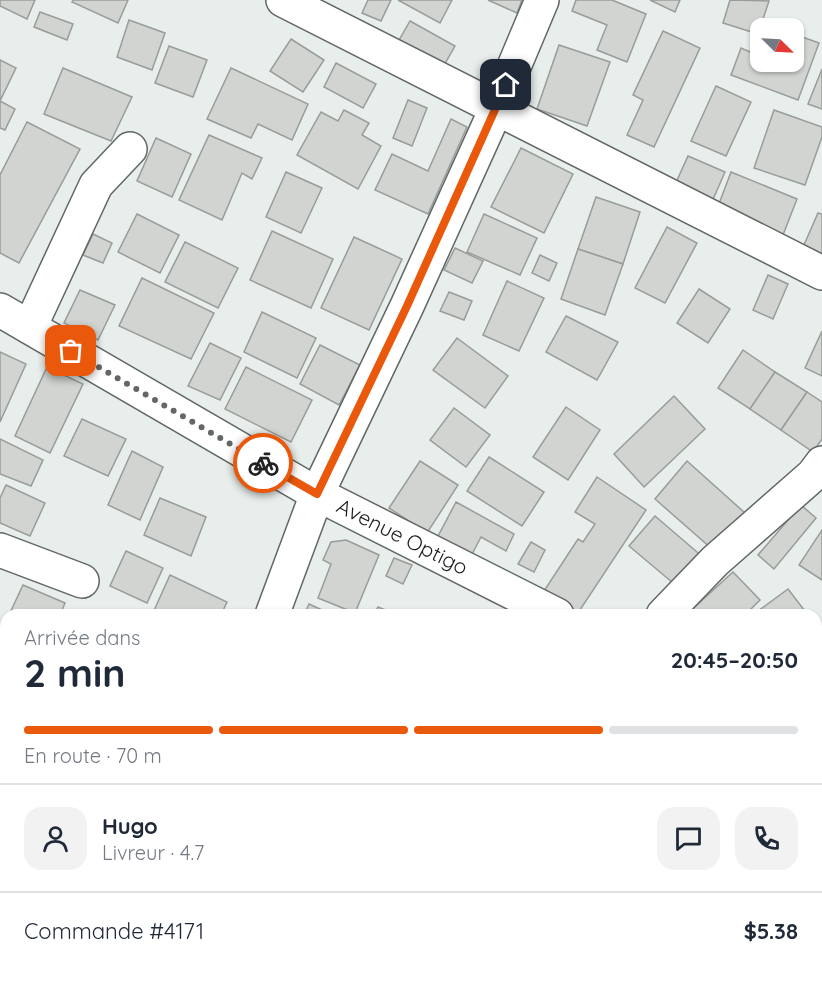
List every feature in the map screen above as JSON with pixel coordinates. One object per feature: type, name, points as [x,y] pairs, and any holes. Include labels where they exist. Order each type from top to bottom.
[{"type":"street","points":[[283,0],[822,273]]},
{"type":"street","points":[[274,609],[317,494],[407,306],[497,107],[542,0]]},
{"type":"street","points":[[30,327],[96,185],[130,149]]},
{"type":"street","name":"Avenue Optigo","points":[[0,310],[317,494],[545,609]]},
{"type":"street","points":[[669,609],[715,561],[813,475],[822,464]]},
{"type":"street","points":[[0,550],[82,581]]},
{"type":"building","points":[[0,0],[35,0],[27,19],[0,6]]},
{"type":"building","points":[[73,0],[128,0],[118,23],[72,2]]},
{"type":"building","points":[[368,0],[391,0],[381,21],[362,13]]},
{"type":"building","points":[[398,0],[452,0],[440,23]]},
{"type":"building","points":[[488,0],[522,0],[517,13]]},
{"type":"building","points":[[576,0],[612,0],[646,14],[627,62],[597,50],[607,25],[572,11]]},
{"type":"building","points":[[650,0],[680,0],[675,12]]},
{"type":"building","points":[[730,0],[769,1],[763,18],[750,18],[750,31],[723,23]]},
{"type":"building","points":[[40,12],[73,24],[67,40],[34,27]]},
{"type":"building","points":[[129,20],[165,33],[152,70],[117,57]]},
{"type":"building","points":[[410,21],[455,46],[443,67],[398,42]]},
{"type":"building","points":[[663,31],[700,48],[654,147],[627,135],[643,100],[633,95]]},
{"type":"building","points":[[804,38],[819,43],[798,100],[731,75],[741,48],[750,52],[750,72],[804,72]]},
{"type":"building","points":[[291,39],[324,60],[303,92],[270,71]]},
{"type":"building","points":[[559,45],[610,62],[587,126],[537,109]]},
{"type":"building","points":[[169,46],[207,60],[193,97],[155,83]]},
{"type":"building","points":[[0,60],[16,68],[0,101]]},
{"type":"building","points":[[336,63],[376,84],[363,108],[324,87]]},
{"type":"building","points":[[63,68],[132,97],[111,141],[44,114]]},
{"type":"building","points":[[231,68],[308,104],[292,140],[258,124],[251,138],[207,119]]},
{"type":"building","points":[[822,69],[822,109],[808,104]]},
{"type":"building","points":[[716,86],[751,102],[726,156],[691,141]]},
{"type":"building","points":[[408,100],[427,108],[412,146],[393,138]]},
{"type":"building","points":[[0,101],[15,109],[5,130],[0,128]]},
{"type":"building","points":[[344,110],[369,123],[362,135],[381,146],[358,189],[297,155],[321,112],[338,121]]},
{"type":"building","points":[[774,110],[822,127],[822,137],[805,185],[754,168]]},
{"type":"building","points":[[451,119],[467,127],[428,214],[375,190],[392,154],[428,171]]},
{"type":"building","points":[[27,122],[80,149],[19,263],[0,253],[0,175]]},
{"type":"building","points":[[209,135],[262,158],[252,179],[242,173],[222,220],[179,200]]},
{"type":"building","points":[[156,138],[191,154],[172,197],[137,181]]},
{"type":"building","points":[[521,148],[573,174],[544,233],[491,207]]},
{"type":"building","points":[[688,156],[725,172],[711,204],[674,187]]},
{"type":"building","points":[[286,172],[322,188],[301,233],[266,217]]},
{"type":"building","points":[[731,172],[797,199],[783,235],[717,209]]},
{"type":"building","points":[[596,197],[640,212],[623,264],[578,249]]},
{"type":"building","points":[[818,213],[822,214],[822,264],[800,254]]},
{"type":"building","points":[[137,214],[179,235],[160,273],[118,252]]},
{"type":"building","points":[[484,214],[537,238],[520,275],[467,252]]},
{"type":"building","points":[[667,227],[697,243],[665,303],[635,288]]},
{"type":"building","points":[[272,231],[333,259],[311,308],[250,280]]},
{"type":"building","points":[[93,234],[112,243],[103,263],[83,255]]},
{"type":"building","points":[[354,237],[402,259],[369,330],[321,308]]},
{"type":"building","points":[[185,242],[238,268],[218,308],[165,282]]},
{"type":"building","points":[[455,248],[483,261],[472,283],[444,270]]},
{"type":"building","points":[[578,249],[623,264],[605,315],[561,299]]},
{"type":"building","points":[[540,255],[557,263],[549,281],[532,273]]},
{"type":"building","points":[[768,275],[788,284],[773,319],[753,310]]},
{"type":"building","points":[[142,278],[214,313],[191,359],[119,326]]},
{"type":"building","points":[[507,281],[544,298],[519,351],[483,335]]},
{"type":"building","points":[[699,289],[730,309],[708,343],[677,323]]},
{"type":"building","points":[[80,290],[115,305],[98,340],[64,323]]},
{"type":"building","points":[[449,292],[472,301],[464,320],[440,311]]},
{"type":"building","points":[[262,312],[316,338],[297,378],[244,352]]},
{"type":"building","points":[[566,316],[618,342],[597,380],[546,352]]},
{"type":"building","points":[[822,331],[822,376],[805,368]]},
{"type":"building","points":[[457,338],[508,376],[485,408],[433,370]]},
{"type":"building","points":[[210,343],[241,358],[220,400],[188,386]]},
{"type":"building","points":[[320,345],[360,365],[339,405],[300,384]]},
{"type":"building","points":[[743,350],[775,372],[750,409],[718,388]]},
{"type":"building","points":[[0,352],[26,364],[0,422]]},
{"type":"building","points":[[47,367],[83,384],[50,453],[15,436]]},
{"type":"building","points":[[246,367],[312,400],[291,442],[225,409]]},
{"type":"building","points":[[775,372],[807,392],[781,430],[750,409]]},
{"type":"building","points":[[807,392],[822,402],[822,439],[813,452],[781,430]]},
{"type":"building","points":[[674,396],[705,429],[644,487],[614,454]]},
{"type":"building","points":[[566,407],[600,430],[568,480],[533,457]]},
{"type":"building","points":[[454,408],[490,435],[466,467],[430,440]]},
{"type":"building","points":[[82,419],[126,439],[108,476],[64,456]]},
{"type":"building","points":[[0,439],[43,460],[31,486],[0,474]]},
{"type":"building","points":[[132,451],[163,467],[140,520],[108,505]]},
{"type":"building","points":[[489,457],[544,492],[522,526],[467,491]]},
{"type":"building","points":[[420,461],[458,485],[427,533],[389,508]]},
{"type":"building","points":[[687,461],[745,513],[712,549],[655,499]]},
{"type":"building","points":[[597,477],[646,510],[581,609],[572,609],[544,591],[578,539],[583,542],[595,524],[575,512]]},
{"type":"building","points":[[6,485],[45,503],[30,536],[0,523],[0,498]]},
{"type":"building","points":[[160,498],[206,517],[191,556],[144,535]]},
{"type":"building","points":[[456,502],[514,534],[506,551],[481,537],[470,558],[436,540]]},
{"type":"building","points":[[801,505],[816,518],[774,569],[758,555]]},
{"type":"building","points":[[655,516],[704,558],[679,588],[629,546]]},
{"type":"building","points":[[822,530],[822,580],[799,565]]},
{"type":"building","points":[[346,540],[379,555],[357,609],[345,609],[318,598],[331,564],[323,560],[331,542]]},
{"type":"building","points":[[531,542],[545,550],[534,572],[518,564]]},
{"type":"building","points":[[126,551],[163,568],[147,603],[110,586]]},
{"type":"building","points":[[394,558],[412,565],[403,584],[386,576]]},
{"type":"building","points":[[733,572],[760,600],[751,609],[693,609]]},
{"type":"building","points":[[170,575],[227,602],[224,609],[155,609]]},
{"type":"building","points":[[23,585],[65,603],[62,609],[12,609]]},
{"type":"building","points":[[788,589],[803,609],[761,609]]},
{"type":"building","points":[[309,604],[320,609],[307,609]]},
{"type":"way so far","points":[[71,351],[263,463]]},
{"type":"route","points":[[263,463],[317,494],[407,306],[506,85]]}]
